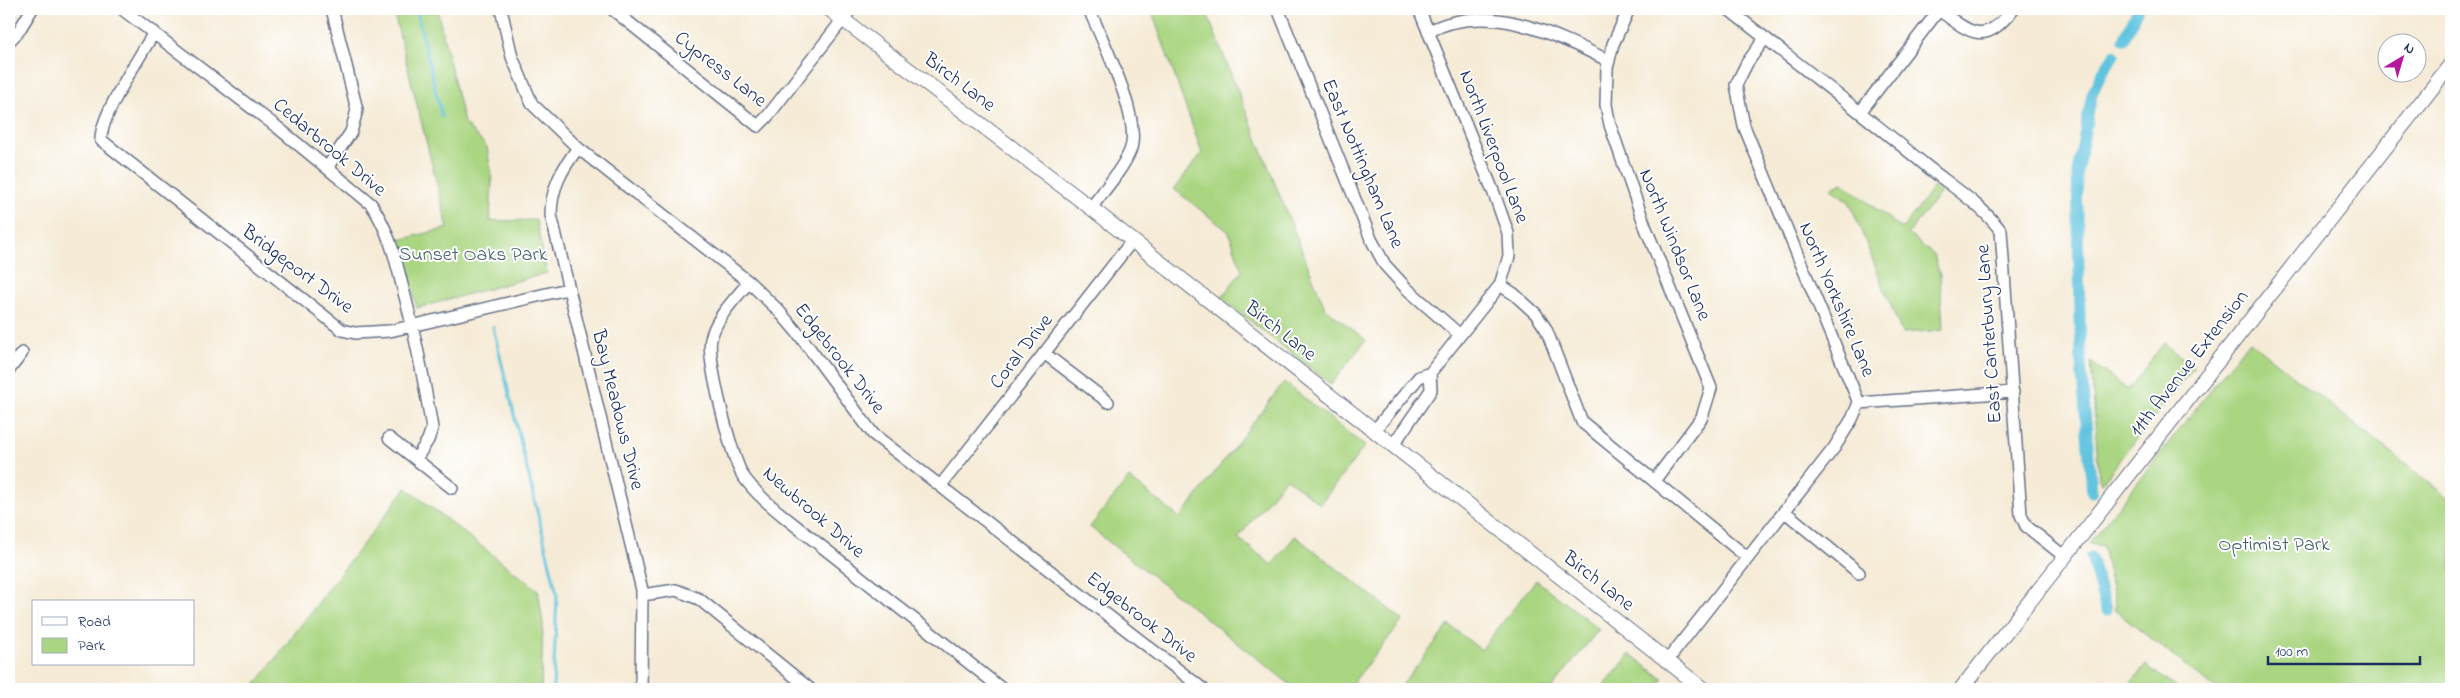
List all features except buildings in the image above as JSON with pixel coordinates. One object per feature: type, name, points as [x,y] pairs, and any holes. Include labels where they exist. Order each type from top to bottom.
[{"type":"street","points":[[9,41],[18,32],[32,9]]},
{"type":"street","name":"Cedarbrook Drive","points":[[122,9],[327,168],[371,204],[380,217],[390,241],[413,327],[432,428],[428,440],[416,459]]},
{"type":"street","points":[[327,168],[351,132],[357,110],[332,9]]},
{"type":"street","name":"Edgebrook Drive","points":[[501,9],[512,57],[532,104],[578,148],[749,282],[778,310],[801,336],[873,434],[1202,689]]},
{"type":"street","name":"Cypress Lane","points":[[612,9],[758,126],[847,14]]},
{"type":"street","name":"Birch Lane","points":[[829,9],[847,14],[1090,208],[1702,689]]},
{"type":"street","points":[[1089,9],[1126,98],[1133,138],[1131,150],[1124,163],[1090,208]]},
{"type":"street","name":"East Nottingham Lane","points":[[1278,9],[1332,147],[1375,248],[1385,265],[1406,288],[1460,335]]},
{"type":"street","name":"North Liverpool Lane","points":[[1374,431],[1419,377],[1430,374],[1500,285],[1509,256],[1508,233],[1495,196],[1419,9]]},
{"type":"street","name":"North Windsor Lane","points":[[1629,9],[1613,44],[1609,61],[1606,105],[1618,155],[1711,388],[1702,417],[1654,481]]},
{"type":"street","name":"East Canterbury Lane","points":[[1728,9],[1861,111],[1965,196],[1993,220],[2002,231],[2021,515],[2026,526],[2065,557]]},
{"type":"street","points":[[1861,111],[1939,9],[1963,28],[1976,33],[1994,30],[2001,25],[2013,9]]},
{"type":"street","points":[[1428,32],[1463,19],[1500,20],[1530,26],[1558,36],[1609,61]]},
{"type":"street","name":"Bridgeport Drive","points":[[154,32],[107,116],[101,131],[101,140],[342,330],[355,333],[382,332],[413,327],[567,289]]},
{"type":"street","name":"North Yorkshire Lane","points":[[1668,662],[1834,448],[1852,419],[1859,402],[1744,126],[1736,85],[1747,64],[1765,38]]},
{"type":"street","name":"11th Avenue Extension","points":[[1961,689],[2451,64]]},
{"type":"street","name":"Bay Meadows Drive","points":[[578,148],[555,183],[550,215],[642,595],[641,689]]},
{"type":"street","name":"Coral Drive","points":[[941,485],[1132,241]]},
{"type":"street","name":"Newbrook Drive","points":[[749,282],[724,312],[710,340],[711,357],[728,436],[737,466],[757,494],[1002,689]]},
{"type":"street","points":[[1500,285],[1514,294],[1536,314],[1546,329],[1582,422],[1748,558]]},
{"type":"street","points":[[9,370],[22,353]]},
{"type":"street","points":[[1044,353],[1108,402]]},
{"type":"street","name":"North Liverpool Lane","points":[[1392,445],[1432,390],[1430,374]]},
{"type":"street","points":[[1859,402],[2013,392]]},
{"type":"street","points":[[389,438],[452,488]]},
{"type":"street","points":[[1784,511],[1859,573]]},
{"type":"street","points":[[642,595],[676,590],[699,599],[810,689]]},
{"type":"green space","name":"Sunset Oaks Park","points":[[393,9],[437,9],[464,123],[487,147],[492,180],[490,221],[536,220],[547,273],[417,308],[399,240],[448,228]]},
{"type":"green space","points":[[1151,9],[1205,9],[1325,308],[1366,340],[1331,384],[1221,298],[1242,271],[1229,232],[1174,189],[1202,153]]},
{"type":"green space","points":[[1843,183],[1902,229],[1934,187],[1941,192],[1908,234],[1934,255],[1940,275],[1943,330],[1902,333],[1850,203],[1831,188]]},
{"type":"green space","name":"Optimist Park","points":[[2249,341],[2451,500],[2451,689],[2216,689],[2114,610],[2116,607],[2103,546],[2089,544]]},
{"type":"green space","points":[[2164,343],[2194,367],[2102,483],[2099,478],[2091,362],[2128,390]]},
{"type":"green space","points":[[1284,382],[1365,446],[1320,504],[1286,478],[1238,538],[1272,565],[1295,536],[1403,620],[1351,685],[1356,689],[1296,689],[1090,527],[1129,478],[1180,518]]},
{"type":"green space","points":[[406,488],[538,590],[543,623],[541,689],[252,689]]},
{"type":"green space","points":[[1536,580],[1599,629],[1551,689],[1399,689],[1449,625],[1481,650]]},
{"type":"green space","points":[[1630,654],[1663,679],[1655,689],[1602,689]]},
{"type":"green space","points":[[2146,665],[2177,689],[2126,689]]},
{"type":"waterway","points":[[416,9],[442,117]]},
{"type":"waterway","points":[[2124,39],[2138,9]]},
{"type":"waterway","points":[[2092,492],[2081,364],[2077,173],[2092,94],[2102,73],[2114,55]]},
{"type":"waterway","points":[[493,327],[557,594],[553,689]]},
{"type":"waterway","points":[[2091,557],[2106,610]]}]
